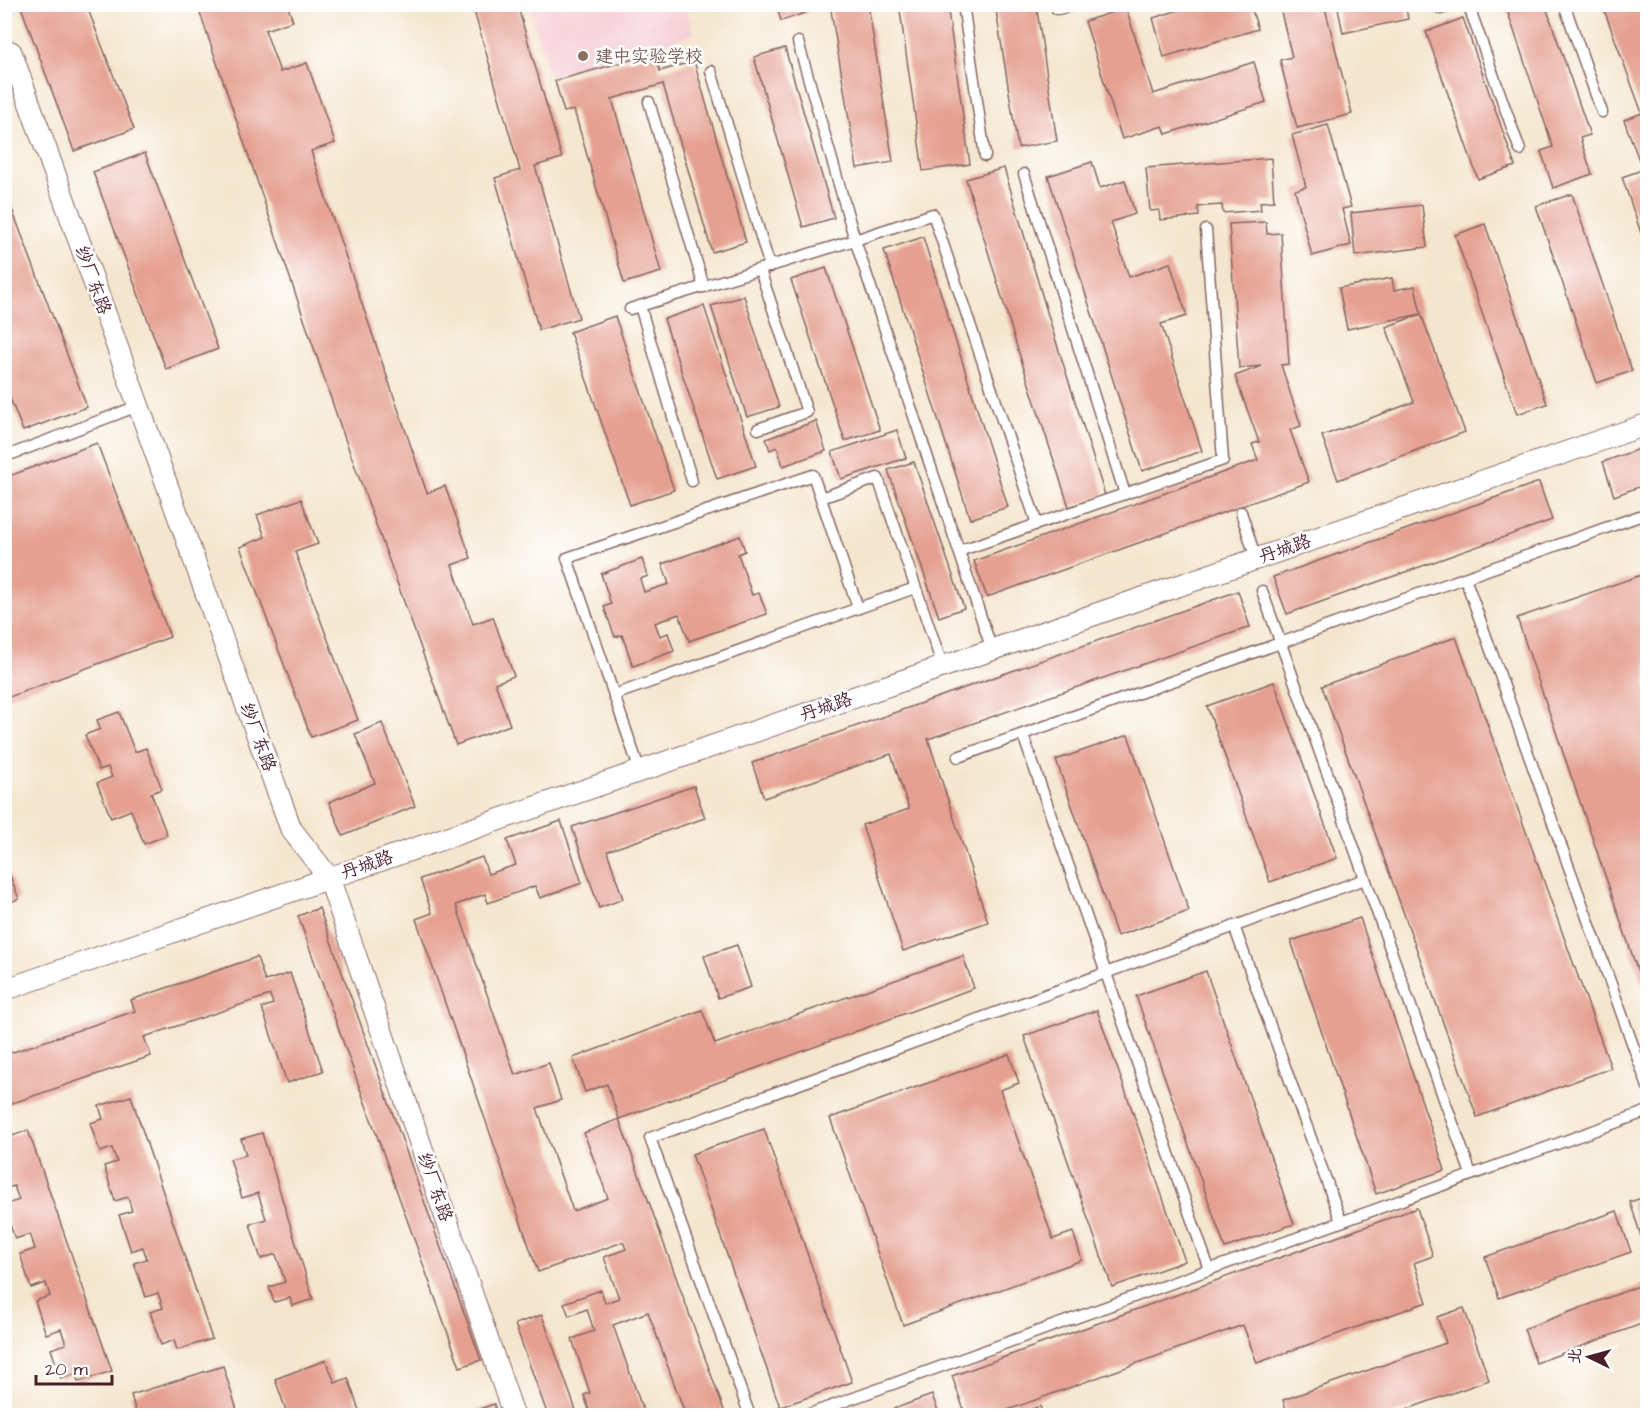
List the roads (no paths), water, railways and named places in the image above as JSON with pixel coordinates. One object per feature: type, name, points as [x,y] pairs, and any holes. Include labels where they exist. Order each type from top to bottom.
[{"type":"street","name":"纱厂东路","points":[[11,52],[291,829],[329,878],[514,1416]]},
{"type":"street","name":"丹城路","points":[[4,990],[1647,424]]},
{"type":"lane","points":[[963,4],[985,156]]},
{"type":"lane","points":[[1057,9],[1081,4]]},
{"type":"lane","points":[[1441,9],[1455,4]]},
{"type":"lane","points":[[1468,4],[1520,150]]},
{"type":"lane","points":[[1564,4],[1602,112]]},
{"type":"lane","points":[[798,42],[855,240],[992,650]]},
{"type":"lane","points":[[711,71],[807,412],[758,429]]},
{"type":"lane","points":[[649,102],[704,287]]},
{"type":"lane","points":[[1024,174],[1125,494]]},
{"type":"lane","points":[[692,481],[635,308],[933,214],[1036,524]]},
{"type":"lane","points":[[959,551],[1125,494],[1224,464],[1206,230]]},
{"type":"lane","points":[[4,457],[138,406]]},
{"type":"lane","points":[[640,771],[567,558],[813,475],[858,608]]},
{"type":"lane","points":[[821,498],[878,478],[943,667]]},
{"type":"lane","points":[[1241,512],[1256,559]]},
{"type":"lane","points":[[958,757],[1647,513]]},
{"type":"lane","points":[[1465,578],[1647,1087]]},
{"type":"lane","points":[[614,695],[915,588]]},
{"type":"lane","points":[[1262,591],[1471,1174]]},
{"type":"lane","points":[[1023,735],[1209,1269]]},
{"type":"lane","points":[[750,1416],[650,1138],[1365,879]]},
{"type":"lane","points":[[1234,926],[1341,1221]]},
{"type":"lane","points":[[804,1416],[1647,1111]]},
{"type":"place","name":"建中实验学校","points":[[583,56]]}]
